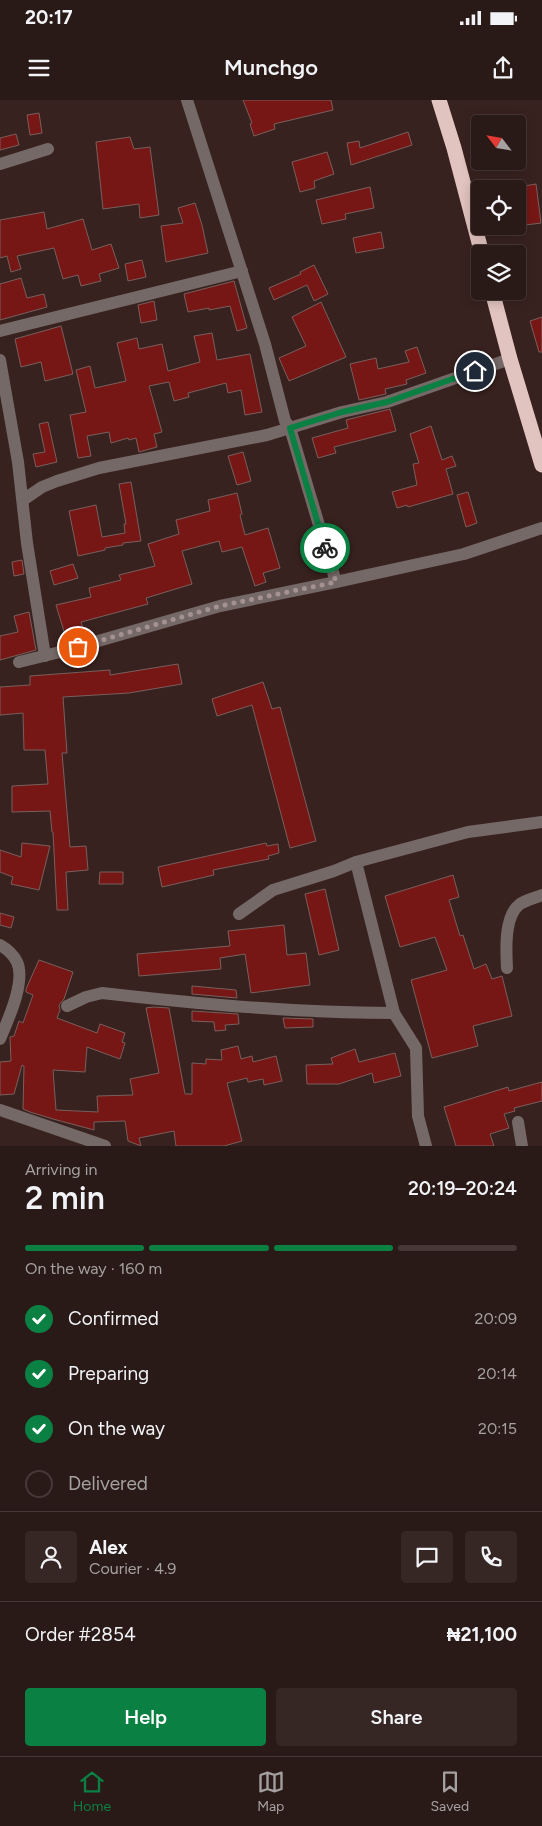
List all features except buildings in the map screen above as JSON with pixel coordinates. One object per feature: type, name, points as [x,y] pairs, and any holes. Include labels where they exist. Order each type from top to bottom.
[{"type":"highway","points":[[439,100],[480,245]]},
{"type":"highway","points":[[494,300],[542,465]]},
{"type":"street","points":[[188,100],[265,344],[286,421],[290,428],[336,582]]},
{"type":"street","points":[[0,164],[48,149]]},
{"type":"street","points":[[0,331],[242,272]]},
{"type":"street","points":[[23,500],[42,487],[99,468],[268,435],[342,412],[387,402],[510,359]]},
{"type":"street","points":[[0,360],[23,500],[27,543],[45,656]]},
{"type":"street","points":[[19,662],[220,606],[464,554],[542,528]]},
{"type":"street","points":[[239,914],[273,890],[356,862],[468,832],[542,822]]},
{"type":"street","points":[[356,862],[394,1013],[416,1048],[418,1116],[426,1146]]},
{"type":"street","points":[[507,968],[506,942],[511,917],[516,908],[522,903],[542,895]]},
{"type":"street","points":[[0,945],[8,950],[17,962],[19,977],[16,994],[0,1039]]},
{"type":"street","points":[[67,1006],[86,997],[102,993],[216,1006],[394,1013]]},
{"type":"street","points":[[0,1110],[105,1146]]},
{"type":"street","points":[[518,1122],[522,1146]]},
{"type":"way so far","points":[[78,647],[148,625],[220,606],[336,582],[325,548]]},
{"type":"route","points":[[325,548],[290,428],[342,412],[387,402],[475,371]]}]
